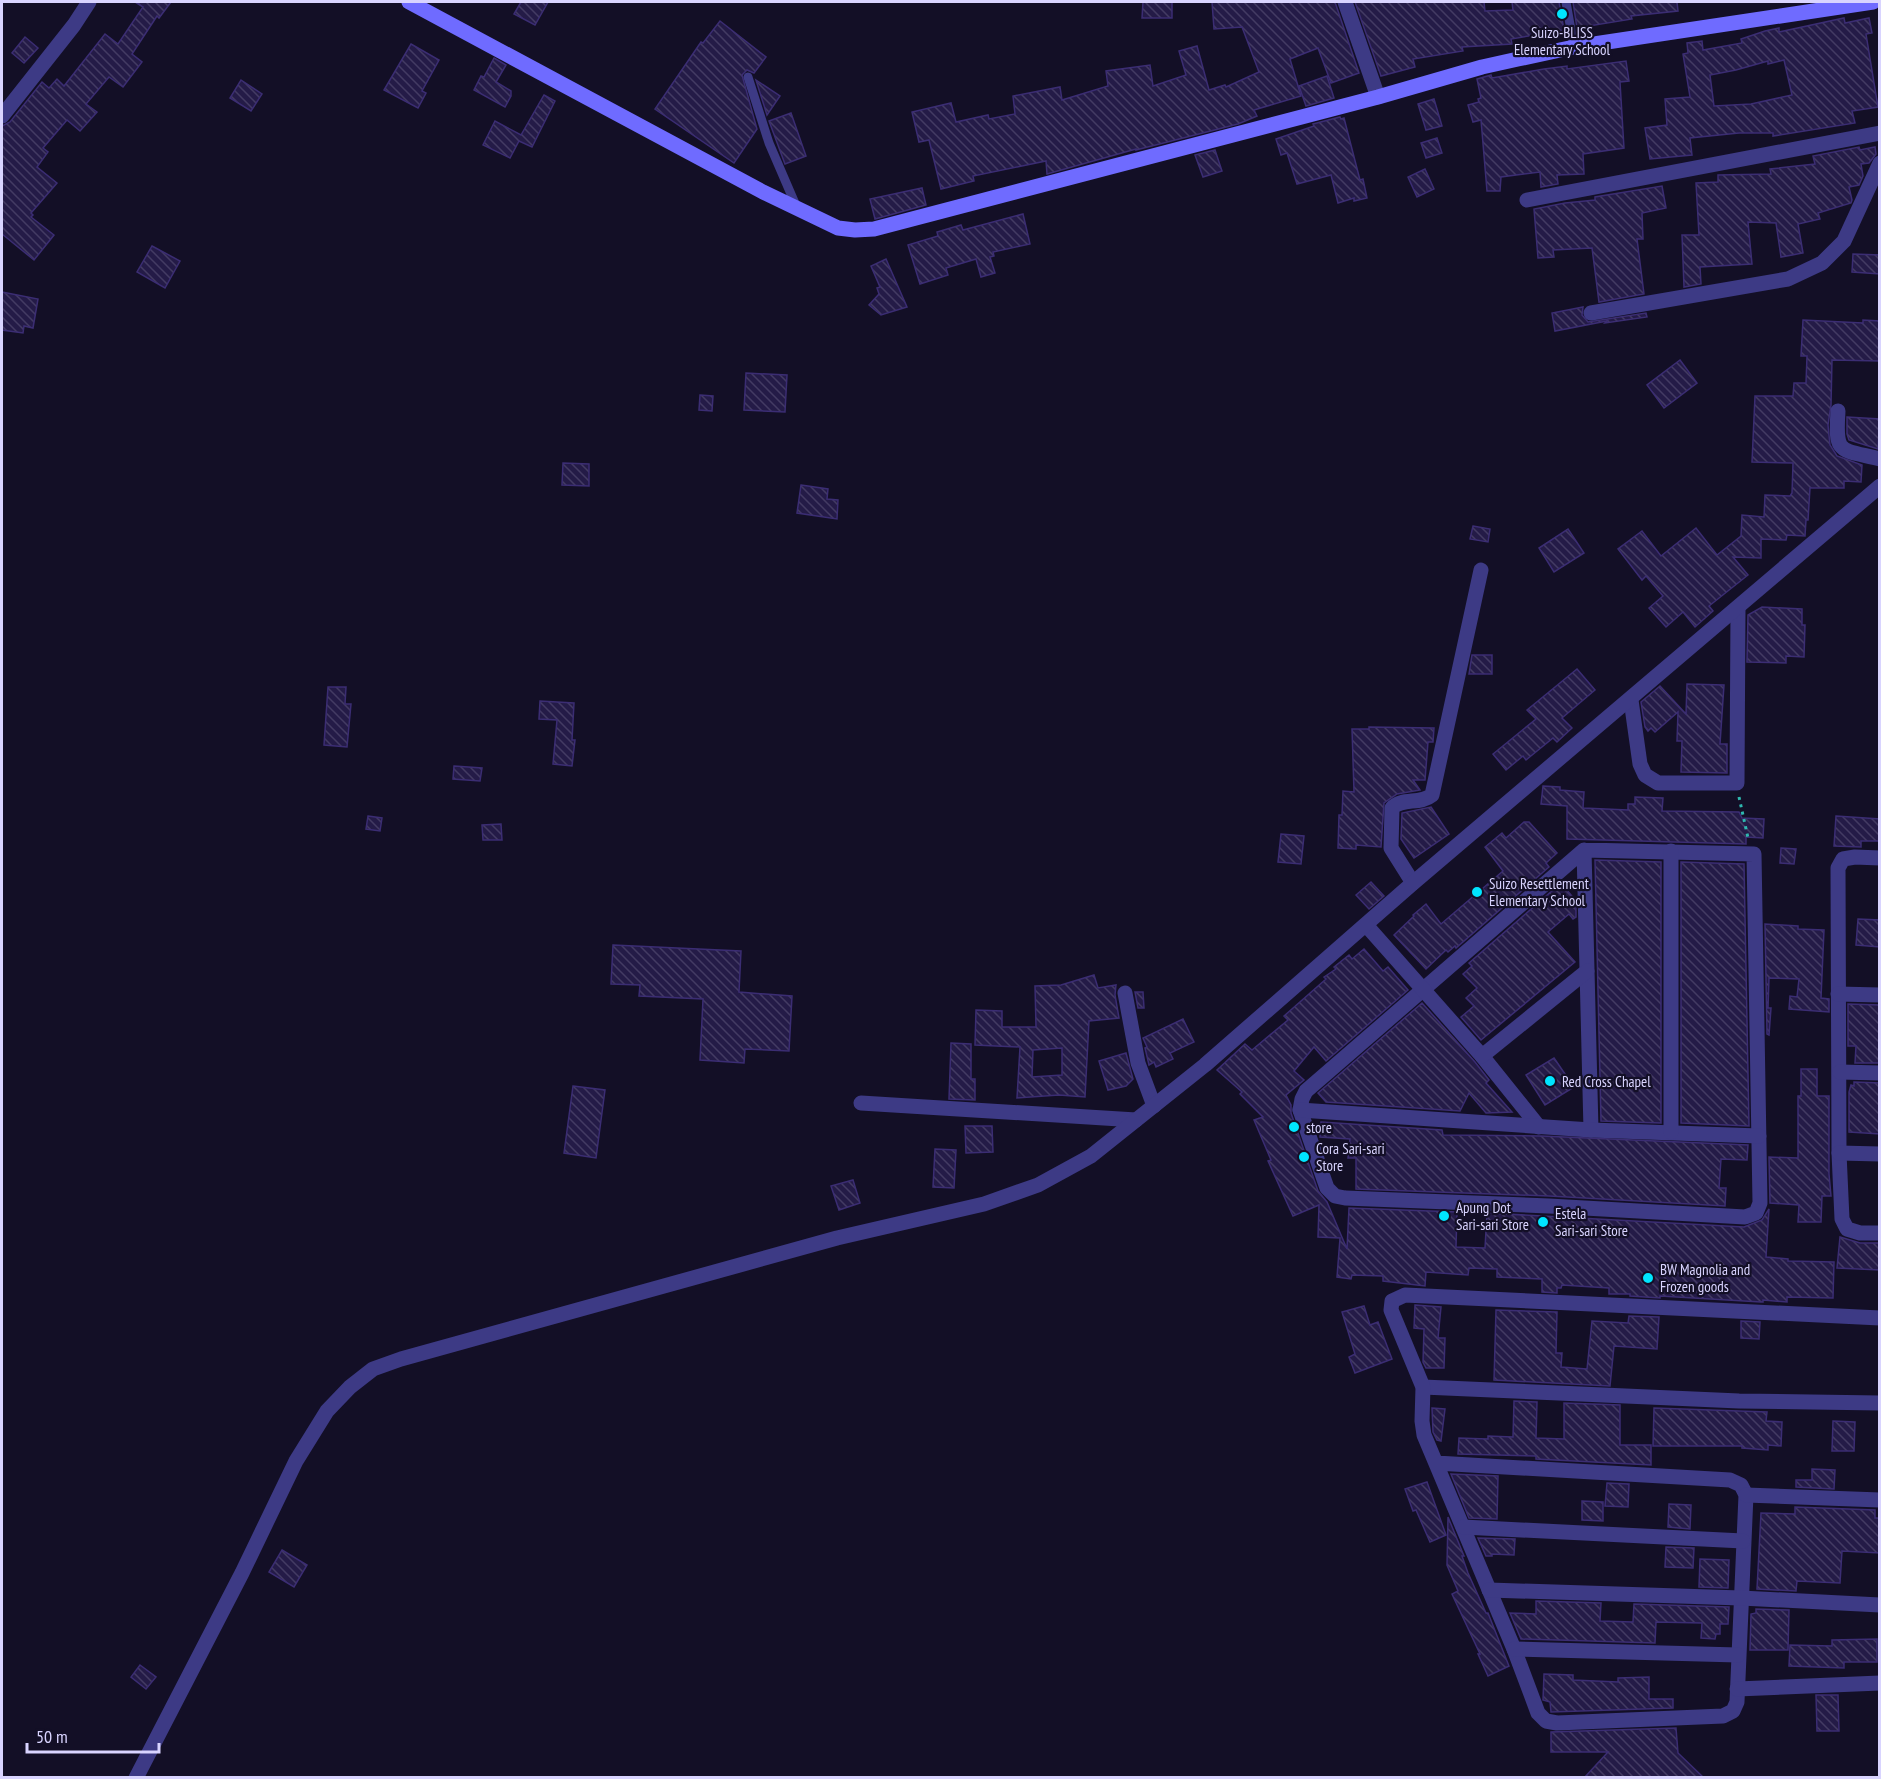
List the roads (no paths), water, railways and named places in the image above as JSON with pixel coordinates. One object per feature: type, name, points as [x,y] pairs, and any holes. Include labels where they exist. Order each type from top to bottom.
[{"type":"street","points":[[2,116],[74,25],[89,2]]},
{"type":"street","points":[[409,2],[753,186],[838,228],[855,230],[874,229],[1377,98],[1482,67],[1574,47],[1873,2]]},
{"type":"street","points":[[1345,2],[1377,98]]},
{"type":"street","points":[[1527,200],[1880,133]]},
{"type":"street","points":[[1591,313],[1788,279],[1822,263],[1844,241],[1880,163]]},
{"type":"street","points":[[1838,411],[1836,438],[1840,446],[1847,451],[1880,459]]},
{"type":"street","points":[[136,1778],[242,1573],[296,1461],[327,1411],[350,1387],[373,1369],[401,1359],[837,1238],[984,1204],[1038,1185],[1091,1156],[1205,1065],[1413,883],[1880,486]]},
{"type":"street","points":[[1413,883],[1391,848],[1392,808],[1396,804],[1426,801],[1432,795],[1481,570]]},
{"type":"street","points":[[1631,700],[1640,765],[1645,775],[1658,783],[1737,783],[1738,609]]},
{"type":"street","points":[[1584,850],[1591,1130]]},
{"type":"street","points":[[1584,850],[1671,851],[1754,854],[1760,1203],[1756,1213],[1746,1217],[1335,1196],[1327,1188],[1300,1110],[1306,1091],[1584,850]]},
{"type":"street","points":[[1671,851],[1671,1132]]},
{"type":"street","points":[[1880,858],[1842,859],[1838,868],[1839,1154],[1842,1218],[1848,1229],[1860,1233],[1880,1233]]},
{"type":"street","points":[[1366,925],[1482,1056],[1539,1127]]},
{"type":"street","points":[[1482,1056],[1587,971]]},
{"type":"street","points":[[1125,993],[1138,1063],[1154,1106]]},
{"type":"street","points":[[1838,994],[1880,994]]},
{"type":"street","points":[[1840,1072],[1880,1073]]},
{"type":"street","points":[[861,1103],[1136,1120]]},
{"type":"street","points":[[1300,1110],[1591,1130],[1759,1136]]},
{"type":"street","points":[[1839,1154],[1880,1154]]},
{"type":"street","points":[[1436,1463],[1730,1480],[1741,1485],[1746,1495],[1737,1702],[1733,1711],[1723,1716],[1557,1723],[1546,1721],[1538,1713],[1514,1649],[1424,1435],[1423,1387],[1391,1310],[1392,1301],[1406,1295],[1880,1318]]},
{"type":"street","points":[[1423,1387],[1739,1401],[1880,1403]]},
{"type":"street","points":[[1746,1495],[1880,1500]]},
{"type":"street","points":[[1463,1527],[1743,1541]]},
{"type":"street","points":[[1489,1590],[1880,1605]]},
{"type":"street","points":[[1514,1649],[1738,1654]]},
{"type":"street","points":[[1737,1689],[1880,1683]]},
{"type":"lane","points":[[1566,2],[1574,47]]},
{"type":"lane","points":[[748,77],[769,143],[798,208]]},
{"type":"place","name":"Suizo-BLISS Elementary School","points":[[1562,14]]},
{"type":"place","name":"Suizo Resettlement Elementary School","points":[[1477,892]]},
{"type":"place","name":"Red Cross Chapel","points":[[1550,1081]]},
{"type":"place","name":"store","points":[[1294,1127]]},
{"type":"place","name":"Cora Sari-sari Store","points":[[1304,1157]]},
{"type":"place","name":"Apung Dot Sari-sari Store","points":[[1444,1216]]},
{"type":"place","name":"Estela Sari-sari Store","points":[[1543,1222]]},
{"type":"place","name":"BW Magnolia and Frozen goods","points":[[1648,1278]]}]
